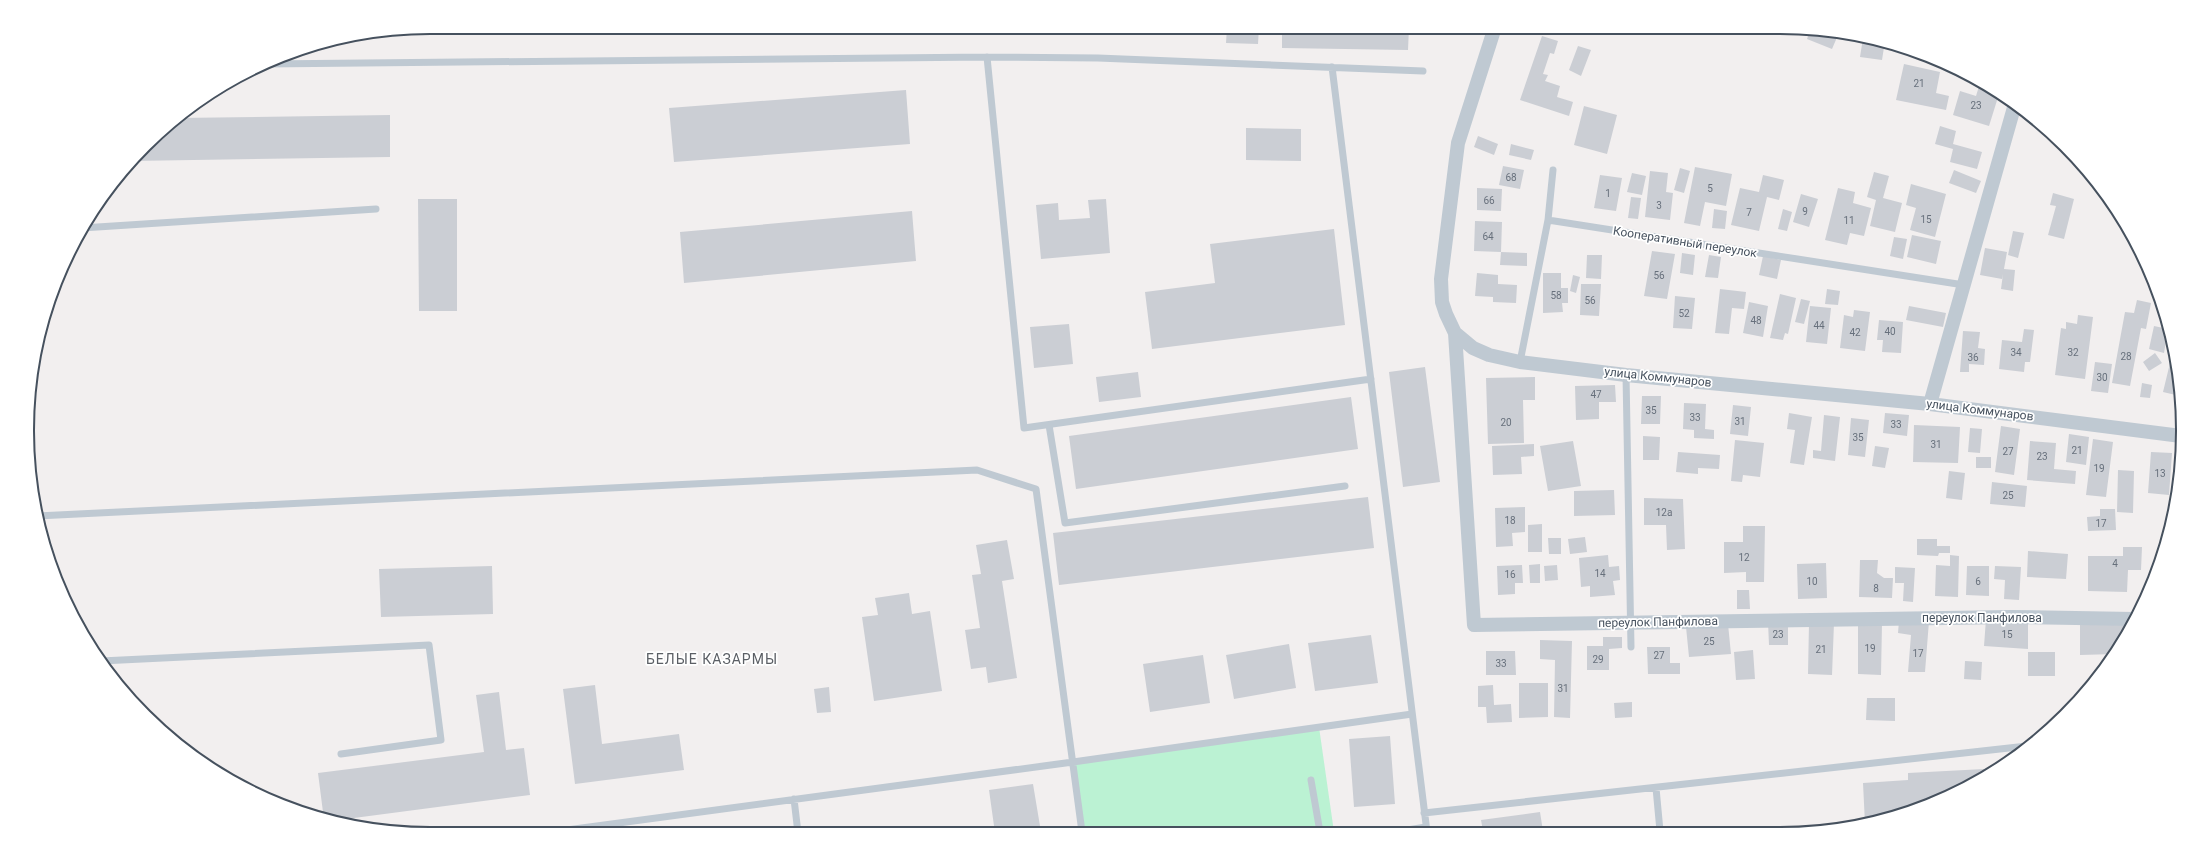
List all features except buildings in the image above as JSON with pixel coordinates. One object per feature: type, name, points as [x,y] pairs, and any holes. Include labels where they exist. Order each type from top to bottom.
[{"type":"street","name":"улица Коммунаров","points":[[1493,34],[1458,143],[1443,248],[1441,279],[1442,302],[1455,333],[1473,348],[1484,353],[1520,362],[1626,375],[1930,404],[2176,435]]},
{"type":"street","points":[[1930,404],[2013,110]]},
{"type":"street","name":"переулок Панфилова","points":[[1455,333],[1474,625],[2011,617],[2128,619]]},
{"type":"lane","points":[[279,64],[987,57],[1098,58],[1423,71]]},
{"type":"lane","points":[[987,57],[1024,428],[1371,379]]},
{"type":"lane","points":[[1332,67],[1426,827]]},
{"type":"lane","points":[[1520,362],[1548,220],[1553,170]]},
{"type":"lane","points":[[90,227],[376,209]]},
{"type":"lane","name":"Кооперативный переулок","points":[[1548,220],[1964,286]]},
{"type":"lane","points":[[1626,375],[1631,647]]},
{"type":"lane","points":[[1049,425],[1065,522],[1346,486]]},
{"type":"lane","points":[[44,516],[977,470],[1036,489],[1081,827]]},
{"type":"lane","points":[[108,661],[429,645],[441,740],[341,754]]},
{"type":"lane","points":[[588,827],[1073,762],[1412,714]]},
{"type":"lane","points":[[1424,813],[2018,747]]},
{"type":"lane","points":[[1311,780],[1319,827]]},
{"type":"lane","points":[[1656,788],[1660,827]]},
{"type":"lane","points":[[794,799],[797,827]]},
{"type":"green space","points":[[1319,727],[1333,827],[1081,827],[1073,762]]},
{"type":"district","name":"БЕЛЫЕ КАЗАРМЫ","points":[[712,659]]}]
